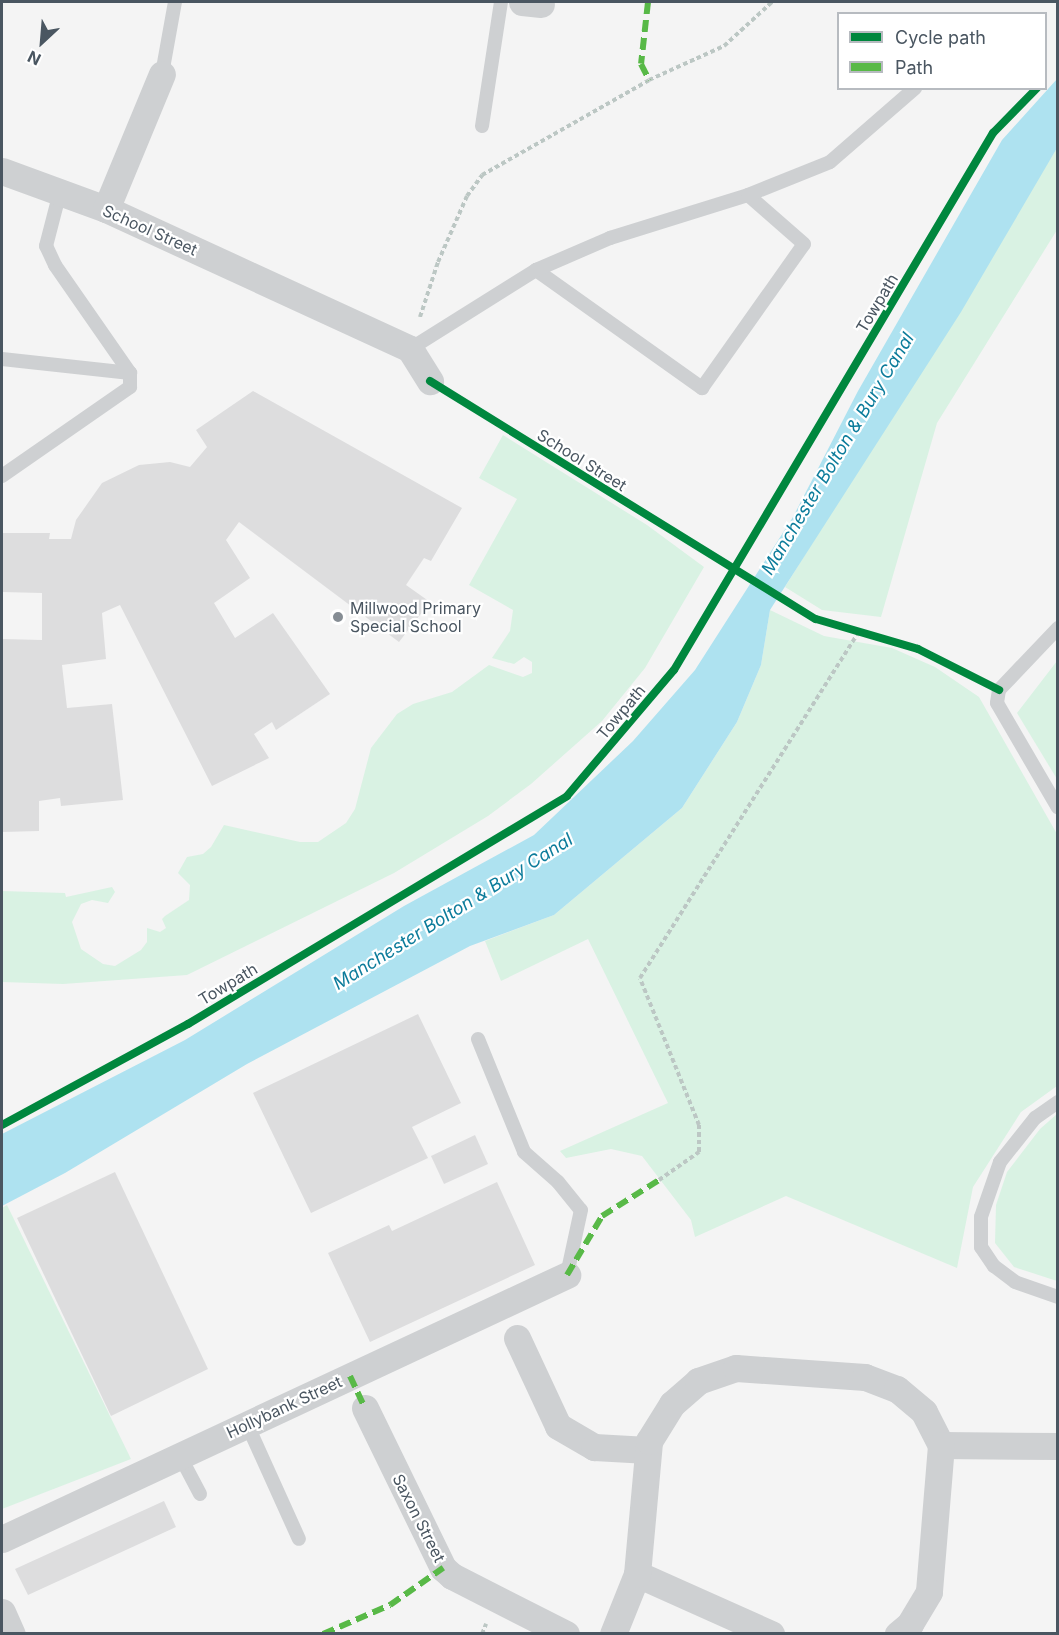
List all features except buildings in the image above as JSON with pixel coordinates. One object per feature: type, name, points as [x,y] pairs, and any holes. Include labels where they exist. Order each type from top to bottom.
[{"type":"street","points":[[106,209],[162,74]]},
{"type":"street","name":"School Street","points":[[2,171],[106,209],[410,350]]},
{"type":"street","points":[[410,350],[430,381]]},
{"type":"street","name":"Hollybank Street","points":[[2,1539],[567,1275]]},
{"type":"street","points":[[517,1338],[558,1426],[594,1447],[648,1450]]},
{"type":"street","points":[[613,1634],[637,1574],[649,1441],[672,1404],[698,1381],[735,1368],[865,1377],[897,1389],[924,1412],[941,1445],[929,1592],[910,1624],[898,1634]]},
{"type":"street","name":"Saxon Street","points":[[365,1408],[443,1568],[452,1576],[566,1634]]},
{"type":"street","points":[[941,1445],[1058,1446]]},
{"type":"street","points":[[637,1574],[771,1634]]},
{"type":"street","points":[[2,1612],[12,1634]]},
{"type":"lane","points":[[162,74],[175,2]]},
{"type":"lane","points":[[482,126],[501,2]]},
{"type":"lane","points":[[410,350],[536,270],[610,238],[748,195],[830,162],[913,90]]},
{"type":"lane","points":[[2,476],[130,387],[130,373],[55,265],[46,246],[60,192]]},
{"type":"lane","points":[[536,270],[702,388],[804,244],[748,195]]},
{"type":"lane","points":[[2,359],[130,373]]},
{"type":"lane","points":[[1058,628],[999,690],[997,703],[1058,808]]},
{"type":"lane","points":[[478,1039],[524,1152],[558,1182],[581,1210],[567,1275]]},
{"type":"lane","points":[[1058,1102],[1035,1118],[1000,1162],[981,1217],[981,1248],[994,1266],[1015,1282],[1058,1297]]},
{"type":"lane","points":[[247,1424],[299,1539]]},
{"type":"lane","points":[[180,1456],[200,1494]]},
{"type":"path","points":[[410,350],[438,262],[467,196],[482,175],[649,80],[724,46],[772,2]]},
{"type":"path","points":[[848,628],[869,634]]},
{"type":"path","points":[[659,1180],[699,1152],[699,1125],[640,978],[859,632]]},
{"type":"green space","points":[[1057,148],[1057,230],[937,423],[881,617],[822,610],[785,587]]},
{"type":"green space","points":[[503,435],[647,525],[704,567],[645,668],[602,721],[531,784],[488,816],[394,873],[187,975],[63,984],[2,982],[2,891],[65,893],[66,897],[112,887],[115,892],[108,903],[92,900],[81,904],[72,922],[81,949],[103,964],[115,966],[141,950],[147,942],[147,928],[160,932],[166,928],[162,919],[189,900],[190,885],[178,873],[187,857],[203,854],[211,847],[224,825],[300,842],[318,842],[346,823],[355,809],[371,748],[397,714],[413,704],[452,692],[489,665],[523,677],[532,673],[532,662],[524,657],[514,664],[492,658],[510,631],[513,610],[469,585],[517,499],[479,478]]},
{"type":"green space","points":[[770,610],[824,636],[892,648],[935,667],[979,697],[1057,834],[1057,1086],[1021,1112],[973,1187],[957,1268],[786,1196],[695,1237],[691,1220],[642,1156],[611,1149],[566,1158],[560,1151],[668,1103],[588,939],[501,981],[485,941],[554,915],[682,808],[737,722],[761,665]]},
{"type":"green space","points":[[1057,661],[1057,779],[1017,713]]},
{"type":"green space","points":[[1057,1114],[1057,1281],[1014,1267],[995,1243],[996,1205],[1007,1172],[1040,1129]]},
{"type":"green space","points":[[7,1205],[131,1459],[2,1509],[2,1208]]},
{"type":"water","name":"Manchester Bolton & Bury Canal","points":[[1057,79],[1057,148],[961,312],[770,610],[761,665],[737,722],[682,808],[554,915],[470,946],[247,1064],[65,1173],[2,1206],[2,1134],[185,1040],[404,906],[534,835],[633,741],[695,670],[793,517],[858,391],[1002,140]]},
{"type":"marked path","points":[[648,2],[641,64],[649,80]]},
{"type":"marked path","points":[[567,1275],[602,1216],[659,1180]]},
{"type":"marked path","points":[[350,1376],[365,1408]]},
{"type":"marked path","points":[[323,1634],[390,1605],[443,1568]]},
{"type":"cycle path","name":"Towpath","points":[[2,1125],[188,1024],[567,796],[674,670],[993,133],[1035,90]]},
{"type":"cycle path","points":[[430,381],[816,619],[918,649],[999,690]]},
{"type":"place","name":"Millwood Primary Special School","points":[[338,617]]}]
